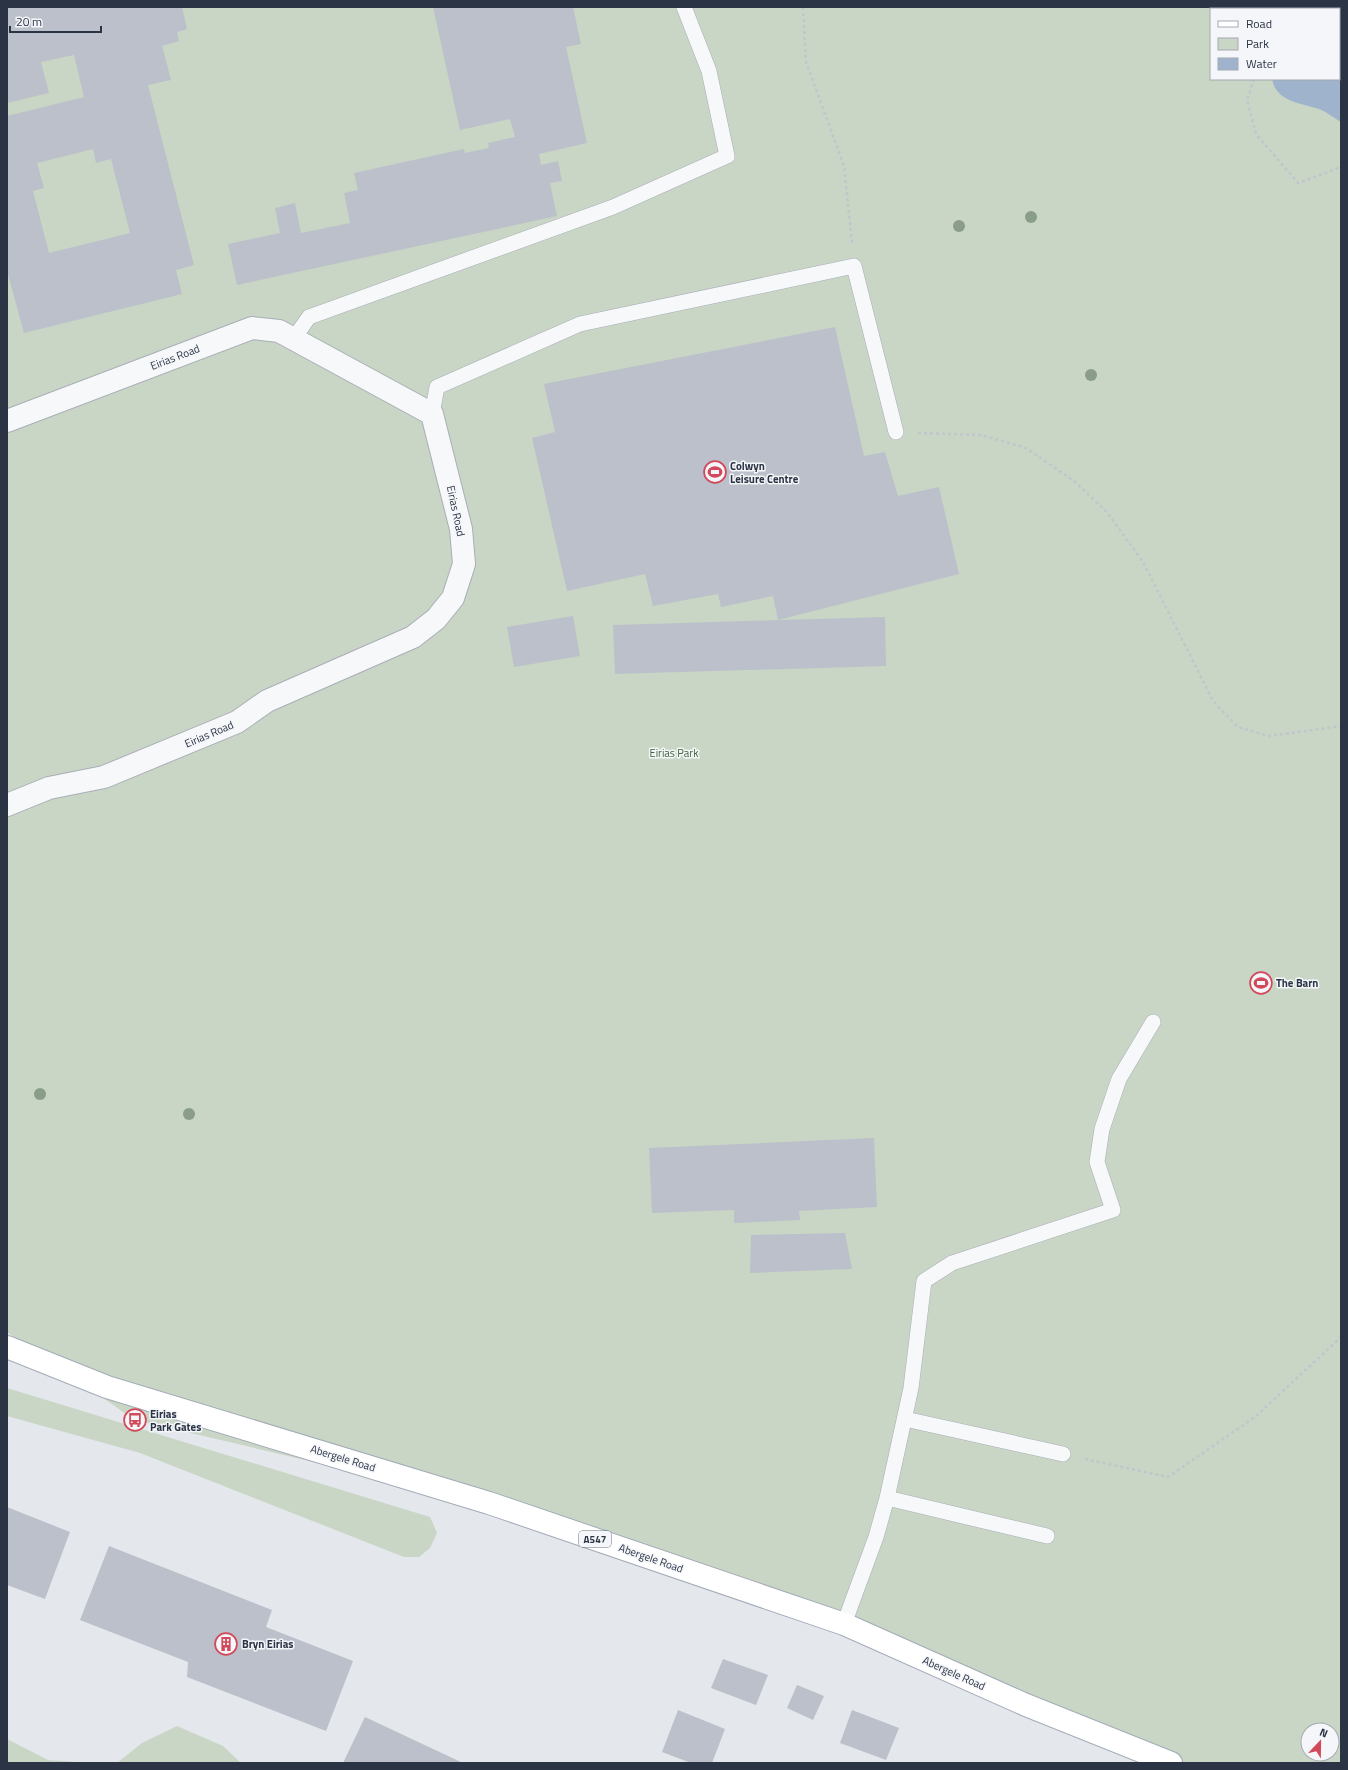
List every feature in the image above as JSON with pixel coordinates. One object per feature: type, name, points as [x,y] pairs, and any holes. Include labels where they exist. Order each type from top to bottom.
[{"type":"main road","name":"Abergele Road","points":[[7,1347],[107,1387],[489,1503],[844,1624],[1026,1706],[1165,1762]]},
{"type":"street","name":"Eirias Road","points":[[7,421],[252,328],[279,331],[432,414],[461,529],[464,564],[453,598],[436,619],[413,637],[267,701],[237,722],[104,777],[49,788],[7,805]]},
{"type":"lane","points":[[294,338],[309,317],[613,207],[727,156],[709,71],[684,7]]},
{"type":"lane","points":[[432,414],[437,387],[580,324],[854,266],[896,432]]},
{"type":"lane","points":[[844,1624],[876,1537],[887,1498],[911,1388],[924,1281],[952,1263],[1112,1210],[1097,1162],[1102,1129],[1119,1079],[1154,1022]]},
{"type":"lane","points":[[905,1419],[1064,1454]]},
{"type":"lane","points":[[887,1498],[1047,1536]]},
{"type":"path","points":[[803,7],[806,62],[844,166],[854,266]]},
{"type":"path","points":[[1254,80],[1247,100],[1256,134],[1298,183],[1341,167]]},
{"type":"path","points":[[896,432],[981,435],[1026,448],[1074,481],[1106,510],[1143,562],[1213,701],[1238,727],[1269,736],[1341,726]]},
{"type":"path","points":[[1064,1454],[1168,1477],[1255,1417],[1341,1337]]},
{"type":"green space","name":"Eirias Park","points":[[7,7],[1341,7],[1341,1763],[1178,1763],[844,1624],[489,1503],[135,1420],[7,1332]]},
{"type":"green space","points":[[7,1388],[430,1517],[437,1533],[430,1548],[419,1557],[404,1557],[140,1453],[7,1416]]},
{"type":"green space","points":[[177,1726],[223,1746],[241,1763],[117,1763],[142,1743]]},
{"type":"green space","points":[[7,1739],[48,1760],[91,1763],[7,1763]]},
{"type":"water","points":[[1341,7],[1341,122],[1322,110],[1297,103],[1284,97],[1278,93],[1274,87],[1272,80],[1340,80],[1340,8],[1284,8]]},
{"type":"building","points":[[7,7],[182,7],[187,29],[177,32],[179,41],[162,46],[171,80],[148,85],[194,265],[176,270],[182,294],[24,333],[7,271],[7,116],[84,97],[74,55],[41,62],[49,93],[7,103]],"holes":[[[93,149],[96,163],[111,159],[130,233],[49,253],[33,191],[44,188],[37,163]]]},
{"type":"building","points":[[433,7],[573,7],[581,44],[566,47],[587,143],[539,154],[541,165],[558,161],[562,181],[550,183],[557,216],[237,285],[228,244],[280,233],[275,208],[295,203],[301,233],[350,223],[344,193],[358,190],[354,173],[464,149],[465,153],[489,148],[488,143],[515,137],[510,119],[460,130]]},
{"type":"building","name":"Colwyn Leisure Centre","points":[[835,327],[864,456],[885,452],[898,496],[939,487],[959,574],[778,620],[773,596],[721,607],[718,594],[653,606],[645,574],[567,591],[532,438],[555,432],[544,384]]},
{"type":"building","points":[[573,616],[580,656],[514,667],[507,627]]},
{"type":"building","points":[[885,617],[886,666],[615,674],[613,625]]},
{"type":"building","points":[[874,1138],[877,1207],[799,1211],[800,1220],[734,1223],[734,1210],[652,1213],[649,1148]]},
{"type":"building","points":[[845,1233],[852,1269],[750,1273],[751,1235]]},
{"type":"building","points":[[7,1507],[70,1532],[45,1599],[7,1585]]},
{"type":"building","name":"Bryn Eirias","points":[[109,1546],[272,1610],[266,1627],[353,1661],[326,1731],[187,1677],[188,1662],[80,1620]]},
{"type":"building","points":[[723,1659],[768,1675],[756,1705],[711,1688]]},
{"type":"building","points":[[797,1685],[824,1696],[813,1720],[787,1708]]},
{"type":"building","points":[[678,1710],[725,1729],[712,1763],[691,1763],[662,1752]]},
{"type":"building","points":[[852,1710],[899,1728],[886,1760],[840,1743]]},
{"type":"building","points":[[365,1717],[463,1763],[343,1763]]},
{"type":"place","name":"Colwyn Leisure Centre","points":[[715,472]]},
{"type":"place","name":"The Barn","points":[[1261,983]]},
{"type":"place","name":"Eirias Park Gates","points":[[135,1420]]},
{"type":"place","name":"Bryn Eirias","points":[[226,1644]]}]
